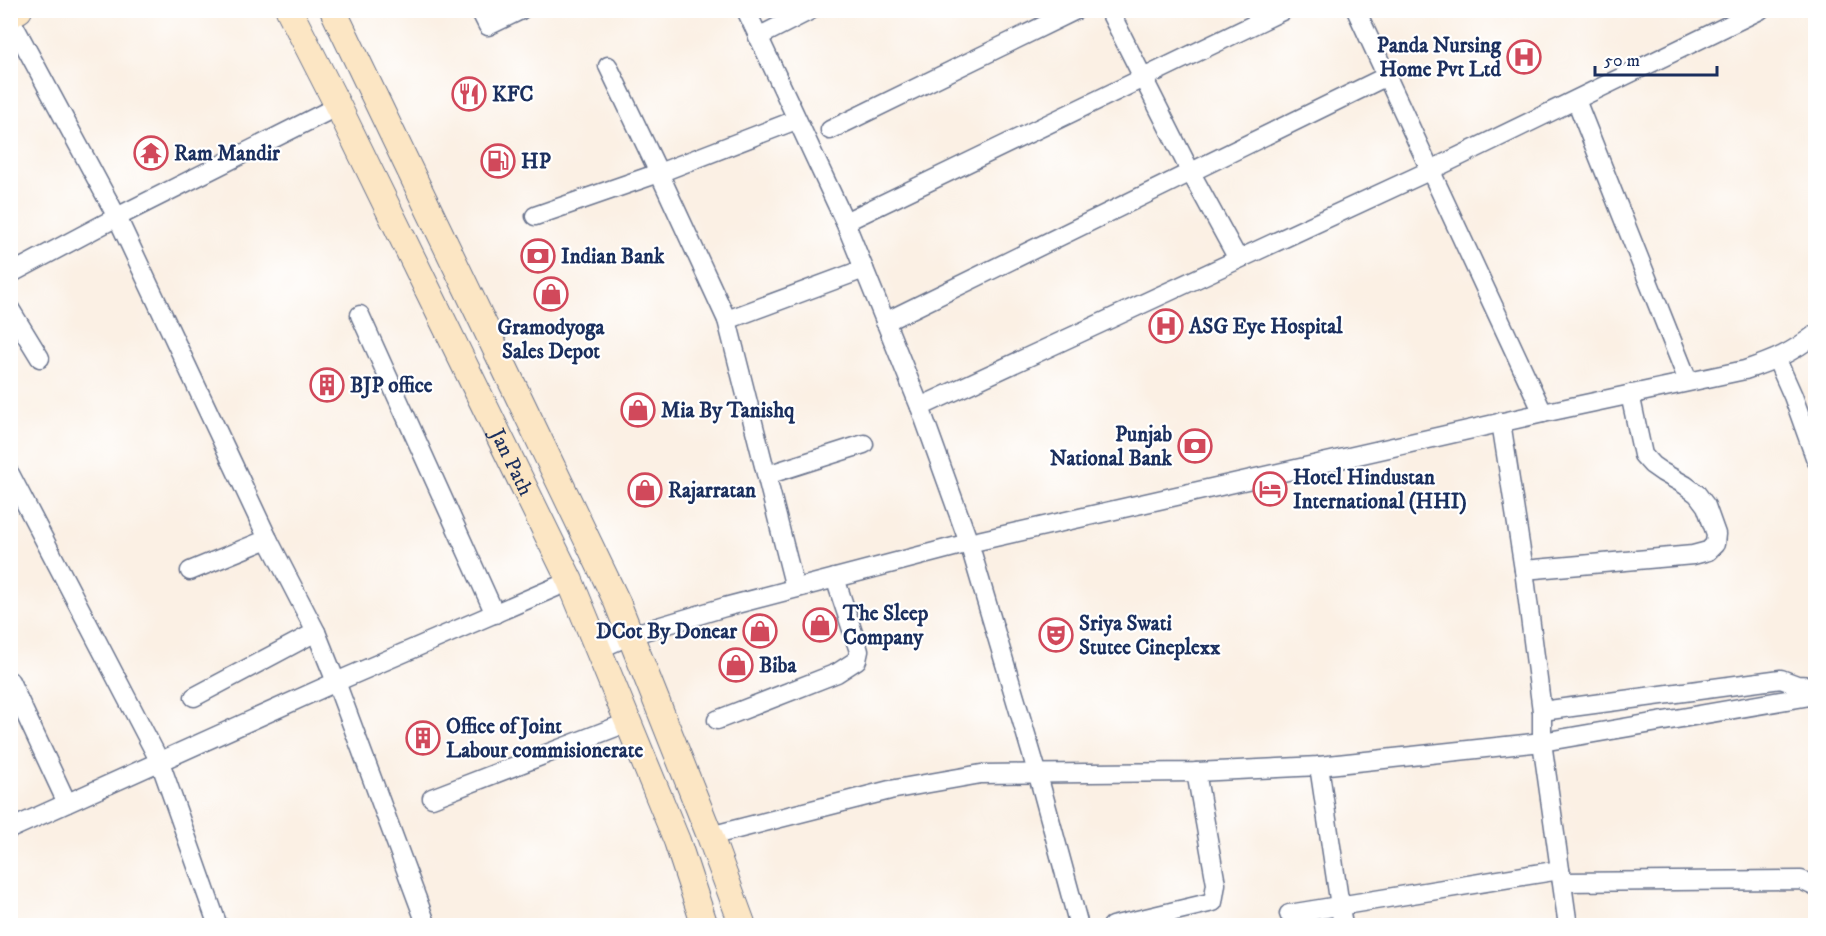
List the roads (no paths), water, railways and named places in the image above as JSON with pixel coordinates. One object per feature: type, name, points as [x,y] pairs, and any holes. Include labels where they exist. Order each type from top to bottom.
[{"type":"main road","points":[[10,16],[18,10]]},
{"type":"main road","name":"Jan Path","points":[[289,10],[570,581],[676,841],[705,926]]},
{"type":"main road","name":"Jan Path","points":[[333,10],[632,635],[743,926]]},
{"type":"street","points":[[480,10],[488,26],[521,10]]},
{"type":"street","points":[[746,10],[845,222],[920,407],[969,543],[1038,775],[1079,926]]},
{"type":"street","points":[[758,37],[811,10]]},
{"type":"street","points":[[830,130],[1076,10]]},
{"type":"street","points":[[1109,10],[1191,173],[1238,259]]},
{"type":"street","points":[[845,222],[1284,10]]},
{"type":"street","points":[[920,407],[1431,170],[1760,10]]},
{"type":"street","points":[[1363,13],[1387,76],[1544,413]]},
{"type":"street","points":[[10,16],[117,217],[268,539],[316,632],[428,926]]},
{"type":"street","points":[[608,66],[727,320],[795,588]]},
{"type":"street","points":[[885,322],[1387,76]]},
{"type":"street","points":[[1576,100],[1688,381]]},
{"type":"street","points":[[10,274],[117,217],[338,106]]},
{"type":"street","points":[[535,216],[796,120]]},
{"type":"street","points":[[727,320],[864,269]]},
{"type":"street","points":[[10,309],[40,358]]},
{"type":"street","points":[[360,315],[495,614]]},
{"type":"street","points":[[599,649],[632,635],[795,588],[969,543],[1501,422],[1745,370],[1777,360],[1815,334]]},
{"type":"street","points":[[1777,360],[1793,396],[1815,459]]},
{"type":"street","points":[[1524,570],[1693,555],[1708,551],[1715,544],[1716,534],[1706,506],[1697,494],[1652,465],[1643,455],[1630,394]]},
{"type":"street","points":[[1501,422],[1524,570],[1542,711],[1542,742],[1568,926]]},
{"type":"street","points":[[767,475],[864,444]]},
{"type":"street","points":[[10,474],[160,762],[218,926]]},
{"type":"street","points":[[190,571],[268,539]]},
{"type":"street","points":[[717,720],[837,673],[857,660],[859,651],[835,578]]},
{"type":"street","points":[[10,829],[336,682],[570,581]]},
{"type":"street","points":[[194,697],[316,632]]},
{"type":"street","points":[[1542,711],[1781,679],[1797,686],[1815,686]]},
{"type":"street","points":[[10,681],[67,803]]},
{"type":"street","points":[[710,836],[901,788],[981,774],[1196,772],[1318,766],[1542,742],[1815,695]]},
{"type":"street","points":[[432,798],[629,722]]},
{"type":"street","points":[[1318,766],[1343,926]]},
{"type":"street","points":[[1112,926],[1213,902],[1216,885],[1196,772]]},
{"type":"street","points":[[1289,914],[1561,876],[1801,880],[1815,887]]},
{"type":"place","name":"Panda Nursing Home Pvt Ltd","points":[[1524,57]]},
{"type":"place","name":"KFC","points":[[469,94]]},
{"type":"place","name":"Ram Mandir","points":[[151,153]]},
{"type":"place","name":"HP","points":[[498,161]]},
{"type":"place","name":"Indian Bank","points":[[538,256]]},
{"type":"place","name":"Gramodyoga Sales Depot","points":[[551,294]]},
{"type":"place","name":"ASG Eye Hospital","points":[[1166,326]]},
{"type":"place","name":"BJP office","points":[[327,385]]},
{"type":"place","name":"Mia By Tanishq","points":[[638,410]]},
{"type":"place","name":"Punjab National Bank","points":[[1195,446]]},
{"type":"place","name":"Hotel Hindustan International (HHI)","points":[[1270,489]]},
{"type":"place","name":"Rajarratan","points":[[645,490]]},
{"type":"place","name":"The Sleep Company","points":[[820,625]]},
{"type":"place","name":"DCot By Donear","points":[[760,631]]},
{"type":"place","name":"Sriya Swati Stutee Cineplexx","points":[[1056,635]]},
{"type":"place","name":"Biba","points":[[736,665]]},
{"type":"place","name":"Office of Joint Labour commisionerate","points":[[423,738]]}]
